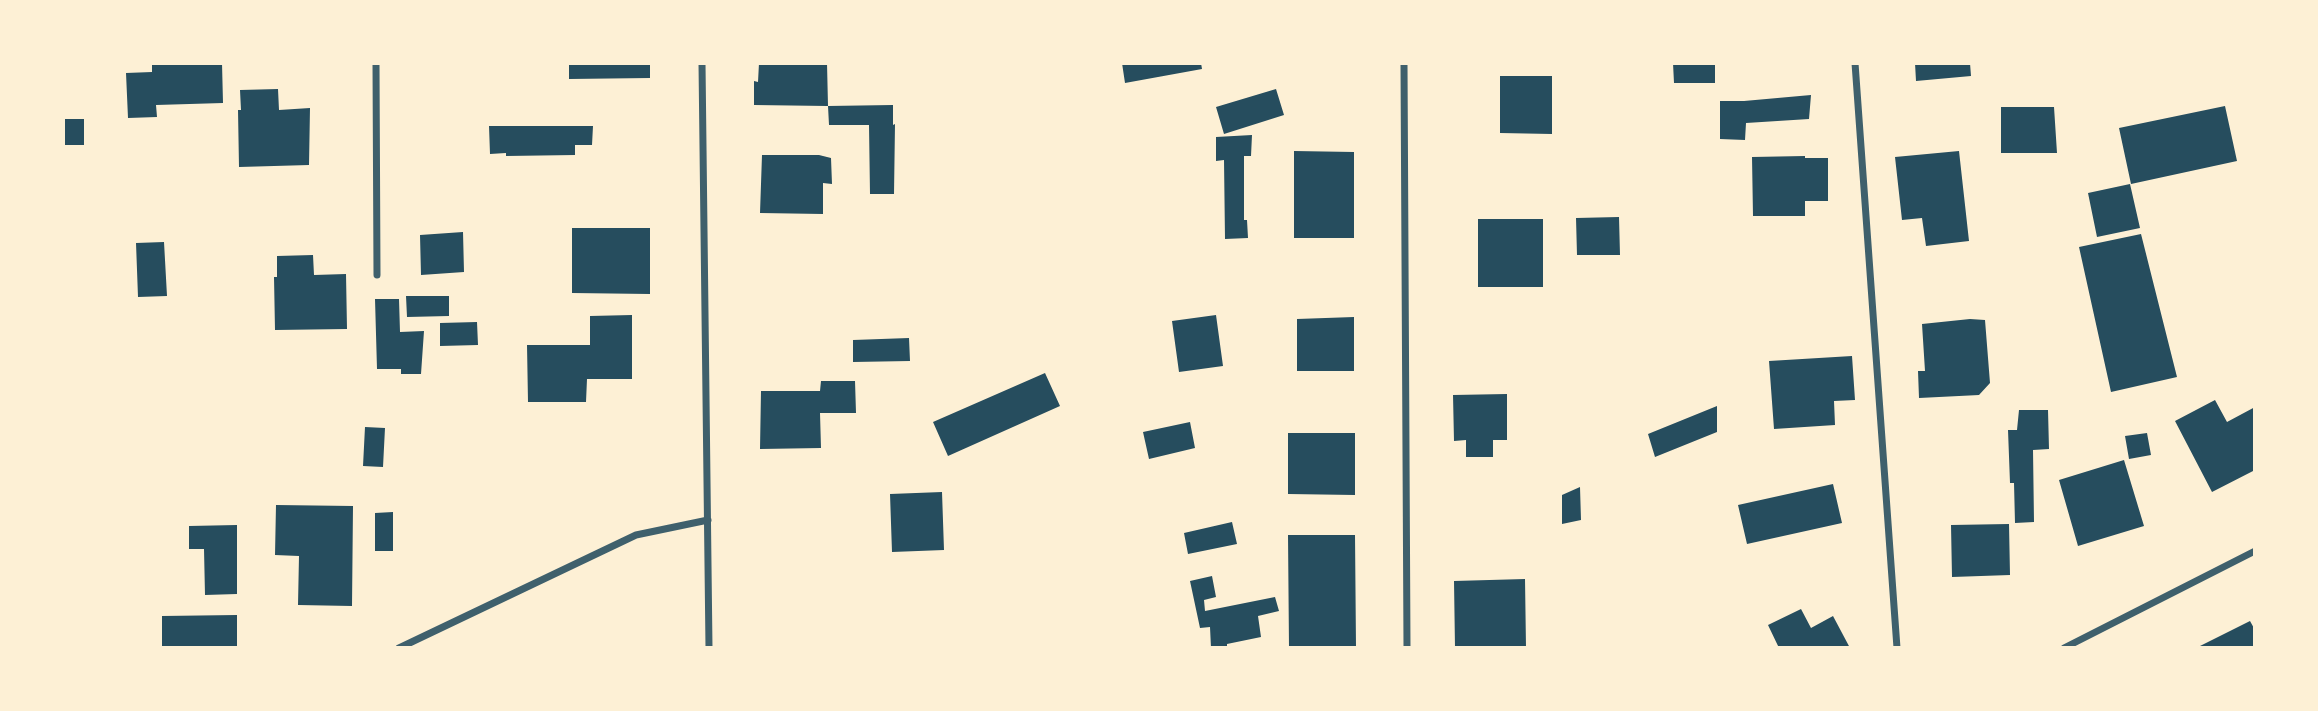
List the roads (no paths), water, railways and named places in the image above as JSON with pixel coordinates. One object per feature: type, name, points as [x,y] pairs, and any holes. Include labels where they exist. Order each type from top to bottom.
[{"type":"street","points":[[376,63],[377,275]]},
{"type":"street","points":[[702,63],[709,648]]},
{"type":"street","points":[[1405,63],[1407,648]]},
{"type":"street","points":[[1854,63],[1897,648]]},
{"type":"street","points":[[399,648],[636,535],[708,520]]},
{"type":"street","points":[[2064,648],[2255,551]]}]
